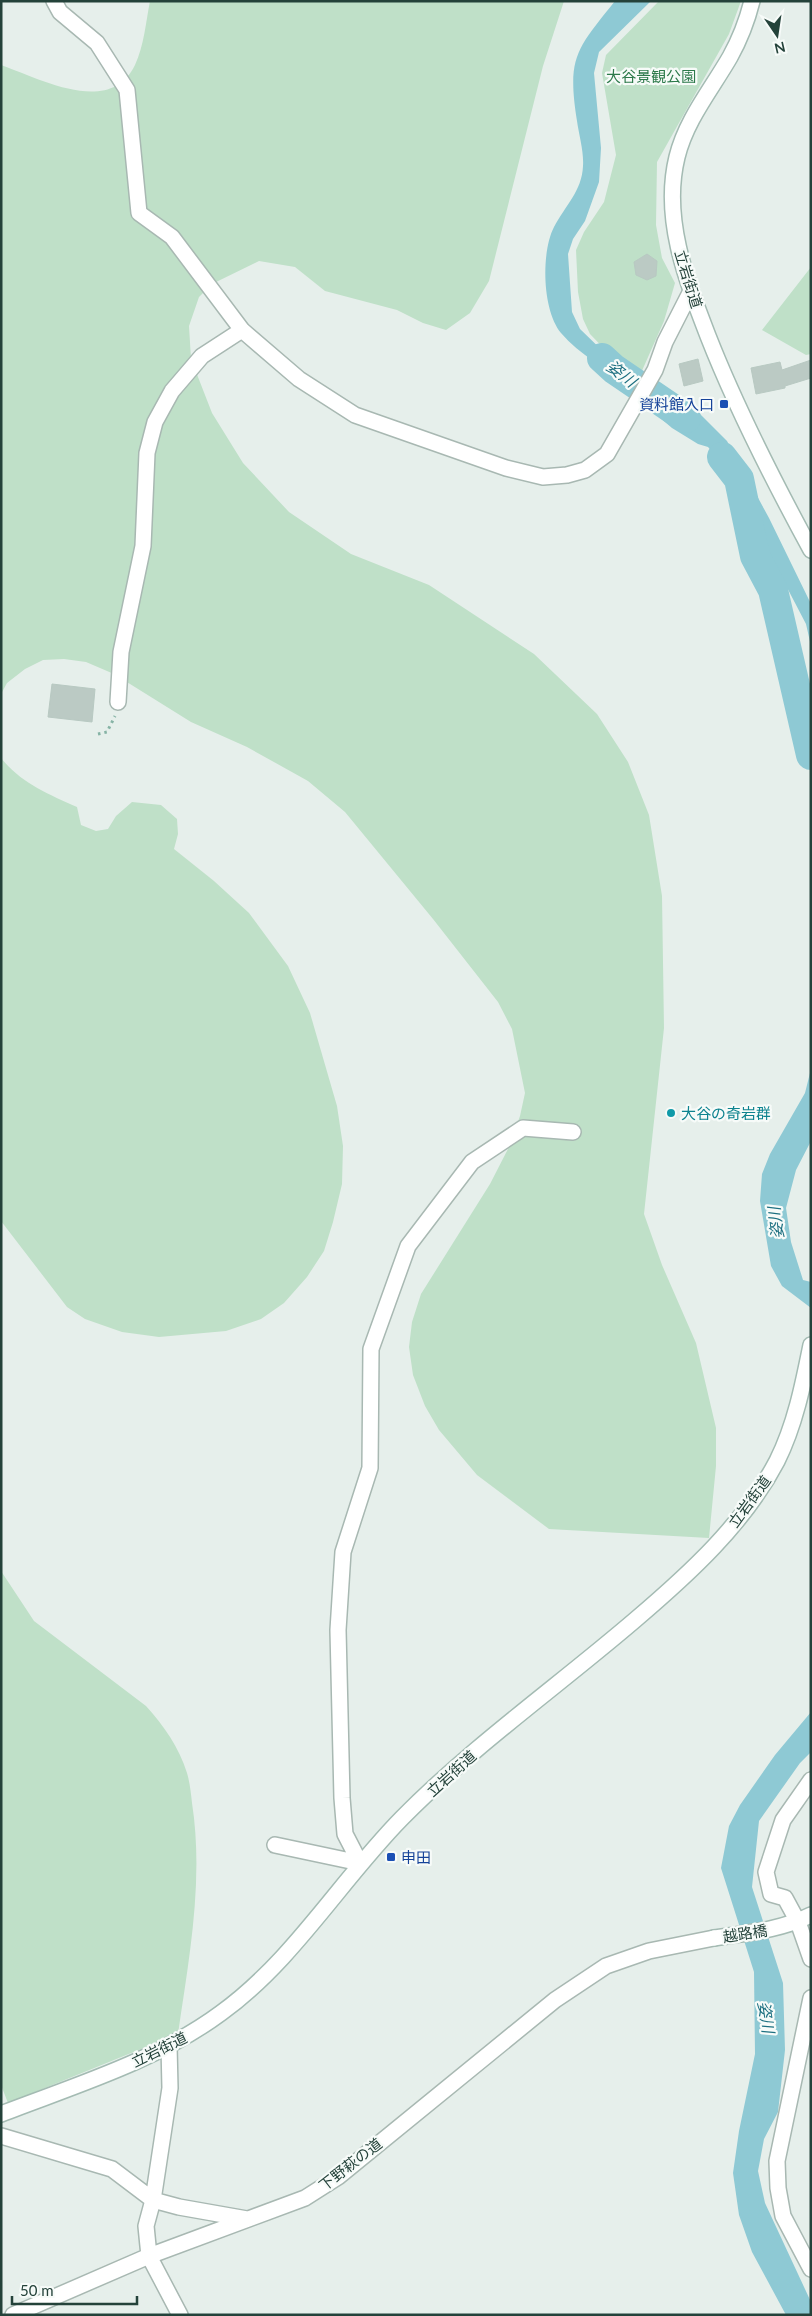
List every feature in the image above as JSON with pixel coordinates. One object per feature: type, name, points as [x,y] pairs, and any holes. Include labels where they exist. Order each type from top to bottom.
[{"type":"street","points":[[54,1],[60,12],[97,43],[127,90],[139,213],[172,237],[242,330],[298,379],[355,415],[506,468],[543,477],[567,475],[585,470],[607,454],[633,411],[655,370],[665,342],[691,291]]},
{"type":"street","name":"立岩街道","points":[[752,1],[744,29],[730,57],[693,118],[677,156],[672,193],[674,226],[691,291],[739,413],[811,550]]},
{"type":"street","points":[[118,702],[121,652],[143,546],[147,454],[155,422],[172,391],[202,356],[242,330]]},
{"type":"street","points":[[360,1863],[345,1834],[342,1798],[338,1630],[342,1552],[370,1468],[371,1349],[408,1246],[472,1162],[523,1128],[573,1132]]},
{"type":"street","name":"立岩街道","points":[[1,2114],[169,2046],[224,2011],[277,1963],[360,1863],[437,1785],[686,1576],[725,1534],[763,1484],[786,1443],[798,1406],[811,1345]]},
{"type":"street","points":[[811,1780],[783,1820],[766,1872],[771,1894],[785,1898],[804,1918],[811,1959]]},
{"type":"street","points":[[274,1845],[360,1863]]},
{"type":"street","name":"越路橋","points":[[714,1938],[776,1928],[804,1918]]},
{"type":"street","name":"下野萩の道","points":[[13,2315],[149,2256],[305,2198],[338,2177],[547,2006],[606,1966],[650,1951],[714,1938]]},
{"type":"street","points":[[811,1998],[778,2161],[778,2188],[783,2216],[811,2269]]},
{"type":"street","points":[[169,2046],[170,2088],[153,2200],[146,2226],[149,2256],[180,2315]]},
{"type":"street","points":[[1,2136],[112,2169],[153,2200],[179,2207],[247,2219]]},
{"type":"path","points":[[98,734],[107,732],[117,711],[118,702]]},
{"type":"green space","points":[[150,1],[564,1],[543,66],[489,281],[470,313],[446,330],[423,323],[397,310],[325,291],[295,267],[259,261],[212,284],[199,297],[189,326],[191,359],[212,413],[243,463],[289,512],[351,554],[429,585],[534,654],[597,714],[628,762],[649,815],[662,896],[664,1028],[644,1214],[662,1265],[696,1343],[716,1428],[716,1466],[709,1538],[549,1529],[477,1475],[439,1430],[425,1406],[413,1375],[409,1347],[412,1322],[421,1294],[490,1184],[509,1147],[520,1116],[525,1093],[512,1029],[498,1002],[345,812],[308,781],[247,747],[191,722],[114,674],[86,662],[64,659],[43,660],[25,669],[7,683],[1,694],[1,65],[54,85],[74,90],[92,92],[109,89],[124,81],[135,65],[143,42]]},
{"type":"green space","name":"大谷景観公園","points":[[659,1],[741,1],[729,34],[657,162],[656,225],[662,258],[675,283],[664,321],[641,373],[615,360],[590,334],[583,319],[578,292],[576,250],[584,232],[604,202],[616,155],[602,73],[606,55]]},
{"type":"green space","points":[[811,267],[811,354],[806,355],[762,330]]},
{"type":"green space","points":[[1,758],[26,781],[77,807],[81,825],[96,831],[108,829],[116,816],[132,802],[161,805],[177,819],[178,834],[174,849],[214,881],[249,913],[288,966],[310,1013],[337,1106],[343,1146],[342,1184],[324,1251],[307,1277],[284,1303],[261,1319],[226,1331],[159,1337],[122,1332],[85,1319],[67,1307],[1,1221]]},
{"type":"green space","points":[[1,1571],[34,1621],[146,1706],[170,1737],[184,1763],[189,1781],[195,1832],[196,1861],[194,1919],[178,2034],[8,2103],[1,2085]]},
{"type":"water","points":[[615,1],[651,1],[599,52],[594,73],[601,148],[599,182],[585,221],[573,239],[568,254],[572,312],[580,329],[611,359],[637,374],[631,385],[585,355],[561,333],[550,310],[545,265],[554,227],[576,191],[582,175],[583,155],[574,99],[574,68],[583,44]]},
{"type":"water","points":[[656,382],[696,410],[727,441],[769,518],[811,604],[811,646],[806,624],[770,555],[763,535],[736,480],[708,447],[698,444],[672,428],[652,411],[648,405]]},
{"type":"water","points":[[811,1069],[811,1141],[796,1170],[786,1208],[791,1242],[803,1280],[811,1282],[811,1308],[782,1286],[771,1266],[760,1201],[762,1174],[770,1154],[805,1093]]},
{"type":"water","points":[[811,1712],[811,1752],[800,1763],[759,1821],[752,1887],[783,1983],[785,2050],[778,2112],[764,2139],[758,2171],[765,2203],[811,2302],[811,2315],[786,2315],[752,2252],[739,2215],[733,2173],[739,2131],[755,2054],[754,1972],[721,1868],[729,1826],[740,1805],[775,1755]]},
{"type":"building","points":[[647,254],[657,261],[656,276],[647,280],[636,275],[634,262]]},
{"type":"building","points":[[698,359],[703,381],[684,386],[679,364]]},
{"type":"building","points":[[811,360],[811,378],[785,386],[785,388],[756,394],[751,368],[780,362],[782,370]]},
{"type":"building","points":[[52,684],[95,689],[92,722],[48,717]]},
{"type":"waterway","name":"姿川","points":[[602,358],[614,369],[686,418]]},
{"type":"waterway","name":"姿川","points":[[722,457],[739,479],[755,556],[773,590],[811,755]]},
{"type":"place","name":"資料館入口","points":[[724,404]]},
{"type":"place","name":"大谷の奇岩群","points":[[671,1113]]},
{"type":"place","name":"申田","points":[[391,1857]]}]
